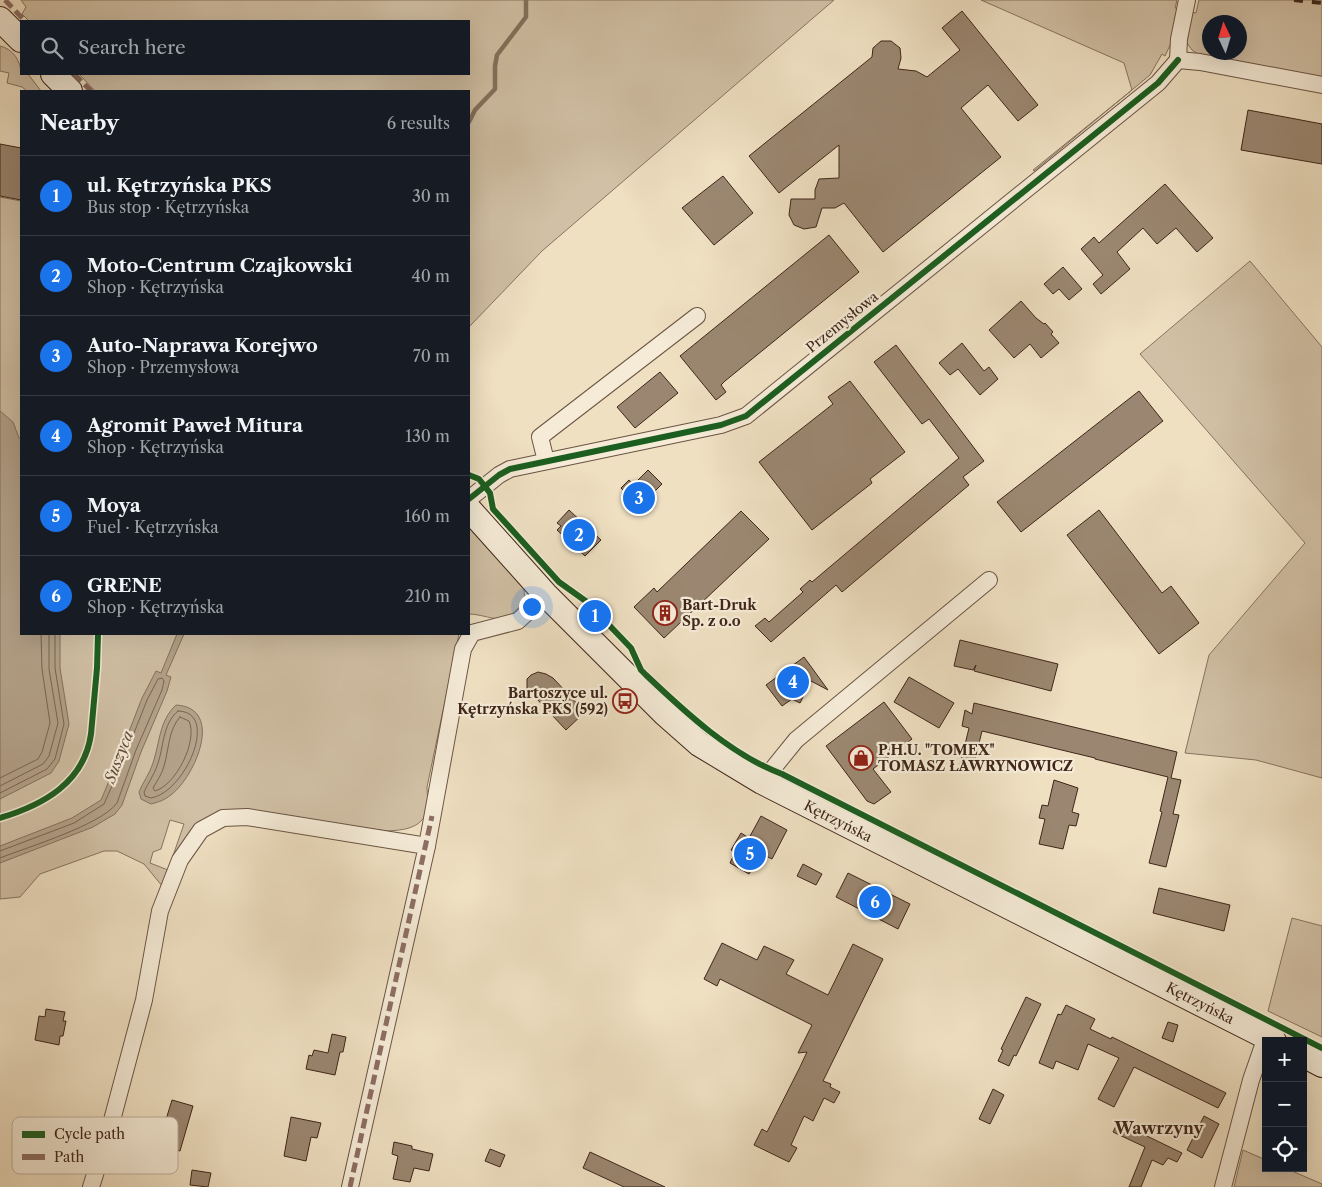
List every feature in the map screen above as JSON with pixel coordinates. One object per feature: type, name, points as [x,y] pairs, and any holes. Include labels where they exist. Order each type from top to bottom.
[{"type":"main road","points":[[0,19],[20,39]]},
{"type":"main road","points":[[54,75],[69,90]]},
{"type":"main road","name":"Kętrzyńska","points":[[470,511],[546,595],[644,693],[699,744],[762,782],[1266,1037]]},
{"type":"main road","points":[[1307,1057],[1322,1065]]},
{"type":"street","points":[[1188,0],[1179,39],[1178,60],[1200,62],[1322,85]]},
{"type":"street","name":"Przemysłowa","points":[[470,498],[499,475],[510,469],[721,425],[746,416],[1150,89],[1178,60]]},
{"type":"street","points":[[546,461],[540,437],[697,316]]},
{"type":"street","points":[[762,782],[796,740],[989,580]]},
{"type":"street","points":[[350,1187],[427,846],[463,649],[472,633],[518,621],[546,595]]},
{"type":"street","points":[[112,1117],[144,1000],[160,911],[180,860],[201,830],[223,818],[247,817],[427,846]]},
{"type":"street","points":[[1223,1187],[1251,1080],[1262,1056]]},
{"type":"street","points":[[91,1187],[95,1174]]},
{"type":"shaded area","points":[[21,0],[834,0],[542,251],[470,326],[470,90],[94,90],[80,75],[470,75],[470,20],[28,20],[22,14],[26,7]]},
{"type":"shaded area","points":[[981,0],[1177,0],[1175,8],[1179,9],[1171,43],[1165,56],[1162,54],[1150,75],[1132,90],[1124,63]]},
{"type":"shaded area","points":[[1199,0],[1322,0],[1322,78],[1229,60],[1247,60],[1247,15],[1202,15],[1202,55],[1198,54],[1187,43],[1191,12],[1196,13]]},
{"type":"shaded area","points":[[0,46],[9,50],[18,60],[20,75],[29,75],[40,90],[26,90],[7,83],[9,73],[0,71]]},
{"type":"shaded area","points":[[1127,94],[1034,171],[1033,170]]},
{"type":"shaded area","points":[[0,197],[20,201],[20,635],[459,635],[427,787],[427,811],[416,825],[405,829],[387,831],[243,811],[225,813],[163,887],[144,864],[117,851],[104,851],[40,874],[20,897],[0,899]],"holes":[[[170,820],[184,824],[168,870],[150,863],[153,852],[161,849]]]},
{"type":"shaded area","points":[[1250,261],[1322,347],[1322,778],[1256,760],[1185,753],[1209,655],[1305,543],[1140,354]]},
{"type":"shaded area","points":[[470,528],[522,583],[524,592],[524,598],[520,606],[508,617],[496,619],[470,614]]},
{"type":"shaded area","points":[[1292,918],[1322,926],[1322,1037],[1268,1011]]},
{"type":"shaded area","points":[[1243,1150],[1262,1158],[1262,1172],[1294,1172],[1322,1184],[1322,1187],[1234,1187]]},
{"type":"water","points":[[0,411],[13,422],[20,438],[20,635],[60,635],[60,668],[69,724],[59,761],[51,773],[0,799]]},
{"type":"water","points":[[177,635],[184,635],[166,675],[171,677],[167,691],[141,752],[122,805],[115,814],[93,827],[0,863],[0,846],[72,818],[101,800],[142,698],[156,671],[161,673]]},
{"type":"water","points":[[176,705],[191,709],[199,718],[202,730],[201,744],[196,759],[181,785],[167,798],[151,804],[141,799],[139,792],[152,767],[163,725],[170,711]]},
{"type":"building","points":[[962,11],[1038,105],[1018,121],[988,85],[961,108],[1001,157],[883,252],[844,203],[835,208],[822,208],[816,227],[804,229],[794,225],[789,215],[791,199],[815,199],[815,190],[819,179],[839,178],[839,145],[779,193],[749,156],[872,57],[873,48],[881,41],[891,41],[900,48],[901,58],[898,69],[916,71],[927,77],[960,50],[942,28]]},
{"type":"building","points":[[1248,110],[1322,124],[1322,164],[1241,150]]},
{"type":"building","points":[[0,144],[20,148],[20,200],[0,196]]},
{"type":"building","points":[[723,176],[753,213],[714,245],[682,208]]},
{"type":"building","points":[[1165,184],[1213,238],[1197,252],[1176,228],[1157,244],[1143,228],[1117,252],[1130,269],[1101,294],[1093,284],[1103,275],[1081,249],[1094,237],[1099,243]]},
{"type":"building","points":[[829,235],[859,272],[725,381],[721,385],[726,392],[716,400],[680,356]]},
{"type":"building","points":[[1063,267],[1082,289],[1069,300],[1059,289],[1053,294],[1044,284]]},
{"type":"building","points":[[1021,301],[1036,318],[1045,323],[1059,343],[1041,358],[1030,344],[1014,358],[989,330]]},
{"type":"building","points":[[962,343],[984,371],[989,367],[998,379],[980,395],[958,369],[950,375],[939,363]]},
{"type":"building","points":[[896,345],[984,461],[963,477],[969,485],[842,592],[836,585],[771,642],[755,626],[765,618],[769,622],[803,592],[800,589],[810,580],[812,582],[959,458],[929,419],[922,424],[874,362]]},
{"type":"building","points":[[660,372],[678,393],[635,428],[617,407]]},
{"type":"building","points":[[850,381],[905,452],[870,479],[872,483],[812,530],[759,462],[833,404],[828,397]]},
{"type":"building","points":[[1139,391],[1163,421],[1021,532],[997,502]]},
{"type":"building","points":[[648,470],[662,484],[639,507],[621,488],[629,480],[633,485]]},
{"type":"building","points":[[569,510],[601,540],[585,556],[557,530],[561,526],[557,523]]},
{"type":"building","points":[[1099,510],[1162,593],[1171,586],[1199,623],[1159,654],[1067,535]]},
{"type":"building","points":[[741,511],[769,539],[664,638],[634,607],[654,588],[657,592]]},
{"type":"building","points":[[960,640],[1058,664],[1051,691],[974,671],[976,665],[973,670],[954,666]]},
{"type":"building","points":[[804,657],[828,690],[811,681],[800,703],[792,699],[782,706],[766,685]]},
{"type":"building","points":[[538,672],[553,678],[585,712],[566,730],[527,690],[527,679]]},
{"type":"building","points":[[909,677],[954,703],[939,728],[894,702]]},
{"type":"building","name":"P.H.U. \"TOMEX\" TOMASZ ŁAWRYNOWICZ","points":[[884,702],[912,739],[873,769],[891,792],[874,804],[867,801],[826,746]]},
{"type":"building","points":[[974,703],[1177,752],[1171,778],[1181,780],[1173,814],[1179,815],[1166,867],[1149,863],[1162,812],[1160,811],[1168,777],[982,731],[972,772],[959,769],[969,728],[962,726],[965,710],[972,714]]},
{"type":"building","points":[[1054,780],[1078,788],[1072,812],[1079,814],[1076,826],[1069,825],[1063,849],[1039,844],[1045,819],[1039,818],[1042,805],[1048,806]]},
{"type":"building","points":[[761,816],[787,830],[772,859],[764,855],[758,868],[754,866],[749,874],[730,863],[735,852],[731,850],[741,833],[749,838]]},
{"type":"building","points":[[803,864],[822,874],[816,885],[797,876]]},
{"type":"building","points":[[848,873],[910,904],[898,929],[836,897]]},
{"type":"building","points":[[1159,888],[1230,905],[1224,931],[1153,913]]},
{"type":"building","points":[[722,943],[757,960],[764,946],[794,960],[786,974],[828,995],[853,944],[883,959],[823,1081],[831,1084],[830,1087],[840,1092],[834,1103],[824,1098],[813,1121],[804,1116],[791,1145],[797,1148],[789,1162],[754,1145],[762,1129],[767,1132],[799,1069],[807,1052],[798,1053],[812,1025],[720,979],[717,986],[704,979]]},
{"type":"building","points":[[1026,997],[1041,1004],[1016,1056],[1014,1055],[1009,1066],[998,1061],[1003,1050],[1001,1049]]},
{"type":"building","points":[[1066,1005],[1095,1019],[1090,1029],[1111,1039],[1112,1037],[1226,1093],[1218,1108],[1134,1067],[1114,1107],[1098,1099],[1119,1058],[1088,1044],[1078,1070],[1056,1061],[1053,1069],[1039,1063],[1058,1014],[1061,1015]]},
{"type":"building","points":[[46,1009],[65,1012],[63,1021],[66,1021],[63,1036],[60,1036],[59,1045],[35,1040],[39,1016],[45,1017]]},
{"type":"building","points":[[1168,1022],[1178,1025],[1173,1042],[1162,1038]]},
{"type":"building","points":[[332,1034],[346,1037],[343,1052],[340,1052],[335,1075],[306,1069],[309,1055],[312,1056],[314,1050],[328,1053]]},
{"type":"building","points":[[993,1089],[1004,1095],[990,1124],[979,1119]]},
{"type":"building","points":[[172,1100],[193,1106],[180,1151],[178,1150],[178,1117],[167,1117]]},
{"type":"building","points":[[1204,1116],[1219,1124],[1202,1158],[1187,1150]]},
{"type":"building","points":[[291,1117],[321,1123],[317,1138],[311,1137],[306,1161],[284,1156]]},
{"type":"building","points":[[1118,1122],[1182,1153],[1177,1162],[1168,1158],[1163,1165],[1152,1160],[1141,1187],[1129,1187],[1145,1147],[1113,1132]]},
{"type":"building","points":[[394,1142],[433,1154],[429,1171],[414,1168],[410,1182],[393,1179],[398,1156],[392,1154]]},
{"type":"building","points":[[490,1149],[505,1155],[500,1167],[485,1161]]},
{"type":"building","points":[[590,1152],[665,1187],[624,1187],[583,1168]]},
{"type":"building","points":[[192,1170],[211,1173],[208,1187],[190,1185]]},
{"type":"waterway","name":"Suszyca","points":[[470,120],[475,110],[495,89],[497,55],[526,17],[526,0]]},
{"type":"railway","points":[[1294,0],[1322,3]]},
{"type":"marked path","points":[[5,0],[24,20]]},
{"type":"marked path","points":[[75,75],[90,90]]},
{"type":"marked path","points":[[350,1187],[432,816]]},
{"type":"cycle path","points":[[470,498],[499,475],[510,469],[721,425],[746,416],[1158,83],[1178,60]]},
{"type":"cycle path","points":[[470,475],[479,479],[490,493],[493,509],[559,582],[587,602],[631,648],[641,670],[693,718],[727,744],[763,766],[1322,1048]]},
{"type":"cycle path","points":[[0,818],[46,799],[59,790],[80,766],[87,751],[91,734],[98,635]]},
{"type":"place","name":"Auto-Naprawa Korejwo","points":[[639,498]]},
{"type":"place","name":"Moto-Centrum Czajkowski","points":[[579,535]]},
{"type":"place","name":"Bart-Druk Sp. z o.o","points":[[665,613]]},
{"type":"place","name":"ul. Kętrzyńska PKS","points":[[595,616]]},
{"type":"place","name":"Agromit Paweł Mitura","points":[[793,682]]},
{"type":"place","name":"Bartoszyce ul. Kętrzyńska PKS (592)","points":[[625,701]]},
{"type":"place","name":"P.H.U. \"TOMEX\" TOMASZ ŁAWRYNOWICZ","points":[[861,758]]},
{"type":"place","name":"Moya","points":[[750,854]]},
{"type":"place","name":"GRENE","points":[[875,902]]},
{"type":"district","name":"Wawrzyny","points":[[1159,1128]]}]
